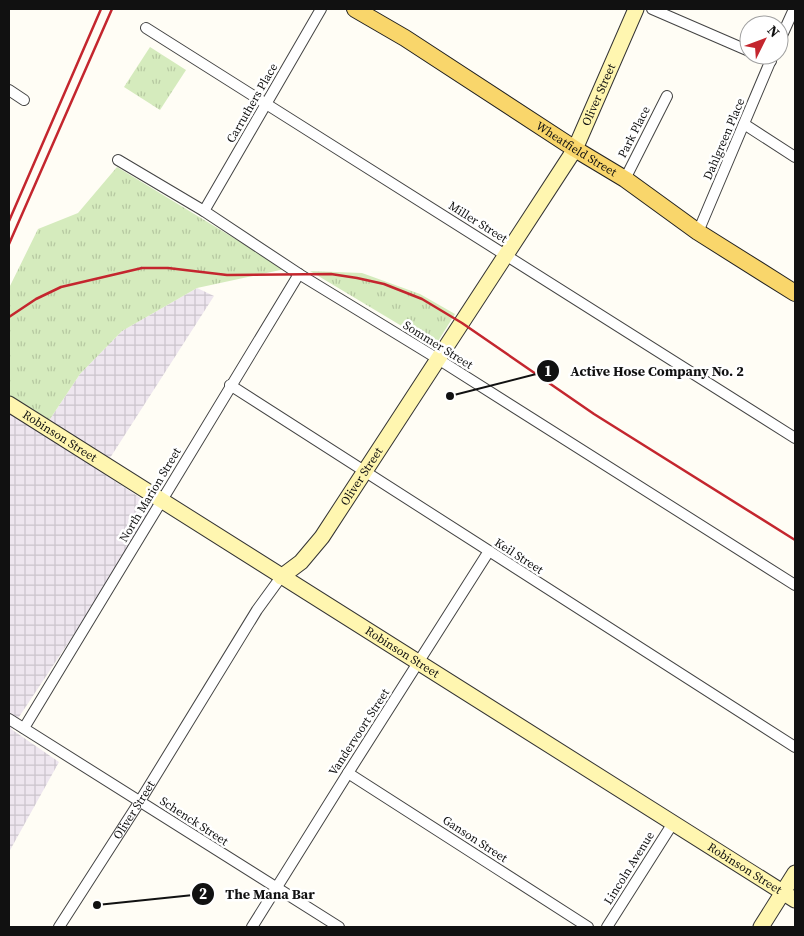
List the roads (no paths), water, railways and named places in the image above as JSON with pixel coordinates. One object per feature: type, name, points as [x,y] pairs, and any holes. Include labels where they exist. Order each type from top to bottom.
[{"type":"main road","name":"Wheatfield Street","points":[[355,9],[405,38],[575,149],[625,179],[698,232],[795,293]]},
{"type":"street","name":"Carruthers Place","points":[[204,210],[321,9]]},
{"type":"street","name":"Oliver Street","points":[[59,927],[140,801],[257,610],[282,577],[301,562],[322,537],[575,149],[636,9]]},
{"type":"street","points":[[652,9],[739,47]]},
{"type":"street","name":"Miller Street","points":[[146,28],[265,105],[795,438]]},
{"type":"street","name":"Dahlgreen Place","points":[[698,232],[769,65]]},
{"type":"street","points":[[9,90],[24,100]]},
{"type":"street","name":"Park Place","points":[[625,179],[666,96]]},
{"type":"street","points":[[744,124],[795,158]]},
{"type":"street","name":"Sommer Street","points":[[118,160],[204,210],[298,274],[438,359],[795,585]]},
{"type":"street","name":"North Marion Street","points":[[24,728],[298,274]]},
{"type":"street","name":"Keil Street","points":[[230,385],[795,747]]},
{"type":"street","name":"Robinson Street","points":[[9,404],[418,664],[789,896]]},
{"type":"street","name":"Vandervoort Street","points":[[252,927],[489,551]]},
{"type":"street","name":"Schenck Street","points":[[9,719],[340,927]]},
{"type":"street","name":"Ganson Street","points":[[348,772],[588,927]]},
{"type":"street","name":"Lincoln Avenue","points":[[607,927],[673,823]]},
{"type":"street","points":[[761,927],[789,896],[795,873]]},
{"type":"railway","points":[[9,221],[101,9]]},
{"type":"railway","points":[[9,244],[112,9]]},
{"type":"railway","points":[[9,317],[36,299],[61,287],[142,268],[168,268],[227,275],[331,274],[384,284],[422,299],[462,323],[594,414],[795,540]]},
{"type":"place","name":"Active Hose Company No. 2","points":[[450,396]]},
{"type":"place","name":"The Mana Bar","points":[[97,905]]}]
